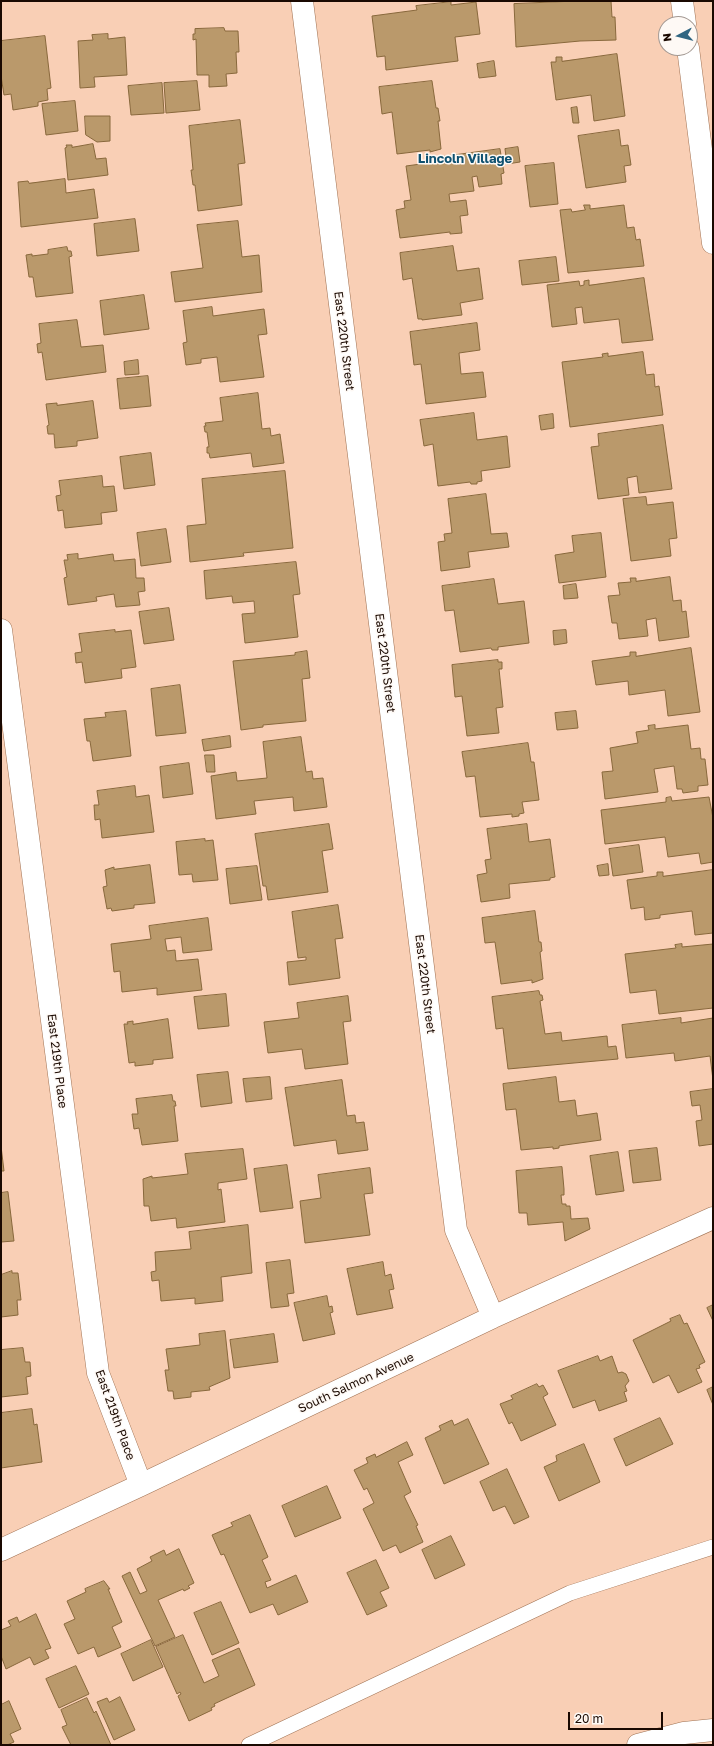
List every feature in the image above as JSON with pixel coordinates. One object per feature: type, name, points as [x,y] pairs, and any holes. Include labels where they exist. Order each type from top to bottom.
[{"type":"main road","name":"East 220th Street","points":[[302,1],[456,1230],[493,1318]]},
{"type":"main road","points":[[682,1],[684,16]]},
{"type":"main road","points":[[689,56],[713,243]]},
{"type":"main road","name":"East 219th Place","points":[[1,630],[98,1373],[142,1485]]},
{"type":"main road","name":"South Salmon Avenue","points":[[1,1550],[142,1485],[493,1318],[713,1218]]},
{"type":"main road","points":[[638,1745],[684,1733],[713,1730]]},
{"type":"lane","points":[[249,1745],[570,1593],[713,1547]]},
{"type":"building","points":[[611,1],[612,17],[615,17],[616,40],[580,41],[516,47],[514,4]]},
{"type":"building","points":[[451,2],[451,5],[476,2],[480,34],[455,37],[458,61],[386,70],[385,56],[377,57],[372,16],[417,10],[416,6]]},
{"type":"building","points":[[224,28],[225,31],[238,31],[239,52],[236,52],[237,73],[226,74],[227,86],[209,87],[209,75],[197,75],[196,39],[193,40],[193,34],[195,34],[195,29]]},
{"type":"building","points":[[108,34],[108,39],[125,37],[127,75],[94,77],[95,87],[80,88],[78,41],[93,40],[92,35]]},
{"type":"building","points":[[45,36],[51,88],[47,89],[48,100],[38,102],[38,106],[13,110],[11,94],[4,95],[1,76],[1,41]]},
{"type":"building","points":[[617,54],[625,116],[594,121],[591,95],[556,100],[551,62],[556,62],[556,57],[562,57],[562,61]]},
{"type":"building","points":[[494,61],[496,76],[479,78],[477,64]]},
{"type":"building","points":[[197,81],[200,110],[166,113],[164,83]]},
{"type":"building","points":[[432,81],[436,108],[438,108],[440,121],[438,121],[441,149],[430,152],[430,150],[397,154],[392,112],[382,114],[379,87]]},
{"type":"building","points":[[162,83],[164,113],[131,115],[128,86]]},
{"type":"building","points":[[75,101],[78,131],[46,135],[42,104]]},
{"type":"building","points":[[577,107],[579,123],[573,123],[571,108]]},
{"type":"building","points":[[85,116],[110,116],[110,141],[97,142],[86,135]]},
{"type":"building","points":[[240,120],[245,163],[238,164],[242,205],[198,211],[195,185],[193,185],[191,170],[193,170],[189,126]]},
{"type":"building","points":[[619,130],[621,146],[628,145],[631,165],[624,166],[626,182],[586,188],[578,136]]},
{"type":"building","points":[[93,144],[96,159],[106,158],[108,175],[68,180],[66,145],[72,145],[72,147]]},
{"type":"building","points":[[518,147],[520,162],[507,164],[505,149]]},
{"type":"building","points":[[500,149],[504,173],[501,174],[502,184],[479,187],[477,176],[472,177],[474,191],[449,194],[450,202],[466,200],[468,215],[460,216],[462,233],[450,234],[450,232],[400,238],[396,210],[405,208],[404,201],[411,200],[406,166],[443,161],[442,157]]},
{"type":"building","points":[[554,163],[558,204],[530,207],[525,166]]},
{"type":"building","points":[[65,179],[66,193],[94,189],[98,218],[21,227],[18,182],[28,181],[29,183]]},
{"type":"building","points":[[584,205],[590,205],[590,209],[624,205],[627,228],[634,227],[636,240],[640,239],[644,266],[568,273],[560,210],[571,209],[572,212],[585,210]]},
{"type":"building","points":[[135,219],[139,251],[97,256],[94,224]]},
{"type":"building","points":[[238,221],[242,257],[259,255],[262,292],[175,302],[171,272],[203,268],[197,225]]},
{"type":"building","points":[[453,246],[457,271],[479,268],[483,299],[460,303],[462,315],[422,320],[418,319],[412,278],[403,280],[400,253]]},
{"type":"building","points":[[67,247],[68,251],[71,251],[72,256],[69,257],[73,293],[36,297],[33,277],[29,277],[26,255],[32,254],[32,256],[48,254],[48,250]]},
{"type":"building","points":[[556,257],[559,281],[522,285],[519,261]]},
{"type":"building","points":[[644,278],[653,340],[622,343],[619,319],[584,323],[582,307],[575,308],[577,324],[552,327],[547,285],[579,281],[580,286],[584,285],[584,281],[589,280],[589,285]]},
{"type":"building","points":[[144,295],[149,329],[104,335],[100,301]]},
{"type":"building","points":[[212,307],[213,316],[264,309],[267,334],[258,335],[264,377],[220,382],[217,357],[201,359],[201,363],[186,365],[183,343],[187,342],[183,311]]},
{"type":"building","points":[[77,320],[81,347],[103,345],[106,372],[46,380],[42,352],[38,353],[37,344],[41,343],[39,324]]},
{"type":"building","points":[[477,323],[480,350],[459,353],[461,374],[483,372],[486,397],[426,404],[421,364],[414,365],[410,332]]},
{"type":"building","points":[[643,352],[646,375],[654,374],[655,387],[659,386],[663,415],[570,427],[562,362],[603,357],[602,354],[608,353],[608,356]]},
{"type":"building","points":[[138,360],[139,374],[125,375],[124,362]]},
{"type":"building","points":[[148,376],[151,406],[120,409],[117,379]]},
{"type":"building","points":[[258,393],[262,429],[270,428],[271,436],[280,434],[284,463],[253,467],[251,453],[210,458],[209,453],[207,453],[207,447],[209,447],[207,432],[205,432],[204,426],[206,426],[205,423],[223,421],[220,398]]},
{"type":"building","points":[[93,401],[98,438],[77,441],[77,446],[55,448],[54,434],[48,434],[47,426],[49,425],[46,404],[57,403],[57,405]]},
{"type":"building","points":[[474,413],[477,440],[507,436],[510,467],[481,471],[482,481],[477,482],[477,484],[471,484],[470,482],[438,486],[433,444],[424,446],[420,420]]},
{"type":"building","points":[[553,414],[554,428],[541,430],[539,416]]},
{"type":"building","points":[[663,425],[672,489],[639,493],[637,476],[627,478],[629,495],[598,499],[591,447],[599,446],[598,434]]},
{"type":"building","points":[[151,453],[155,485],[124,489],[120,457]]},
{"type":"building","points":[[285,471],[293,548],[243,553],[244,556],[190,562],[187,526],[206,524],[202,479]]},
{"type":"building","points":[[102,476],[103,487],[114,486],[117,511],[101,513],[102,524],[65,528],[63,510],[58,511],[56,496],[61,495],[59,481]]},
{"type":"building","points":[[486,494],[491,534],[507,533],[509,547],[468,552],[470,567],[441,571],[438,542],[445,541],[444,534],[452,533],[448,499]]},
{"type":"building","points":[[646,497],[647,505],[673,502],[677,538],[669,539],[671,556],[631,561],[623,499]]},
{"type":"building","points":[[166,529],[171,562],[141,566],[137,533]]},
{"type":"building","points":[[601,533],[606,577],[559,583],[555,555],[574,552],[572,536]]},
{"type":"building","points":[[78,554],[78,559],[113,554],[114,561],[135,559],[136,578],[144,578],[145,591],[138,592],[140,605],[116,607],[114,594],[96,597],[97,601],[68,605],[64,578],[67,577],[64,560],[68,560],[67,555]]},
{"type":"building","points":[[296,562],[300,594],[293,595],[298,637],[245,643],[242,614],[255,613],[254,601],[233,603],[232,596],[206,599],[204,571]]},
{"type":"building","points":[[670,577],[673,601],[681,600],[682,612],[686,611],[689,637],[659,641],[656,618],[646,620],[648,636],[619,639],[617,623],[612,623],[608,596],[620,595],[618,583],[631,582],[630,578],[636,578],[636,581]]},
{"type":"building","points":[[494,579],[498,604],[524,601],[529,643],[498,647],[498,650],[492,650],[491,648],[460,652],[454,610],[445,611],[442,586]]},
{"type":"building","points":[[576,584],[578,598],[564,599],[563,586]]},
{"type":"building","points":[[169,608],[174,640],[144,644],[139,612]]},
{"type":"building","points":[[115,630],[115,632],[131,630],[136,667],[121,669],[122,678],[85,683],[82,662],[76,663],[75,653],[82,652],[79,634]]},
{"type":"building","points":[[566,630],[567,643],[554,645],[553,631]]},
{"type":"building","points":[[691,648],[700,712],[668,716],[665,690],[629,695],[628,681],[596,685],[592,661],[630,656],[630,652],[636,652],[636,656]]},
{"type":"building","points":[[307,651],[310,678],[302,679],[306,721],[263,725],[263,727],[241,730],[233,661],[295,655],[295,653]]},
{"type":"building","points":[[498,660],[498,662],[502,662],[502,669],[499,669],[503,707],[496,708],[499,733],[467,736],[462,696],[455,697],[452,665]]},
{"type":"building","points":[[180,685],[186,733],[156,736],[151,689]]},
{"type":"building","points":[[126,711],[131,756],[93,761],[90,741],[87,741],[84,719],[106,717],[105,713]]},
{"type":"building","points":[[576,711],[578,728],[557,730],[555,713]]},
{"type":"building","points":[[655,725],[655,729],[688,725],[691,749],[700,748],[701,759],[705,759],[708,785],[698,786],[698,791],[683,793],[682,789],[677,789],[674,766],[654,769],[658,792],[605,799],[602,772],[613,771],[610,748],[638,743],[636,732],[649,730],[648,726]]},
{"type":"building","points":[[230,736],[231,747],[204,751],[202,740]]},
{"type":"building","points":[[301,737],[306,772],[312,771],[313,779],[323,778],[327,807],[294,811],[293,797],[254,801],[256,814],[216,819],[211,776],[236,772],[237,781],[267,778],[263,742]]},
{"type":"building","points":[[528,743],[531,762],[534,762],[539,800],[522,802],[524,813],[519,814],[519,816],[512,817],[512,814],[480,817],[475,776],[466,777],[462,752]]},
{"type":"building","points":[[205,755],[214,755],[215,772],[207,772]]},
{"type":"building","points":[[189,763],[193,794],[163,798],[160,767]]},
{"type":"building","points":[[135,786],[136,797],[149,795],[154,832],[102,838],[100,819],[95,820],[94,805],[99,805],[97,791]]},
{"type":"building","points":[[671,797],[672,801],[709,797],[713,818],[713,862],[701,864],[699,853],[668,857],[665,837],[605,844],[601,810],[666,802],[666,798]]},
{"type":"building","points":[[329,824],[333,849],[322,851],[328,892],[268,900],[266,886],[263,886],[255,834]]},
{"type":"building","points":[[527,824],[529,842],[550,839],[555,877],[550,878],[550,880],[509,884],[510,898],[481,902],[477,875],[487,873],[485,860],[491,859],[487,829]]},
{"type":"building","points":[[205,839],[205,841],[213,840],[218,880],[193,882],[192,874],[179,875],[176,842]]},
{"type":"building","points":[[639,845],[643,872],[613,876],[609,849]]},
{"type":"building","points":[[608,864],[609,875],[599,876],[597,866]]},
{"type":"building","points":[[150,865],[155,903],[134,905],[134,908],[112,911],[111,908],[107,909],[103,887],[107,886],[105,870],[114,867],[114,869]]},
{"type":"building","points":[[257,866],[262,900],[230,904],[226,869]]},
{"type":"building","points":[[713,870],[713,933],[695,935],[692,911],[660,915],[660,918],[645,920],[644,907],[631,909],[627,880],[657,876],[657,872],[663,872],[663,876]]},
{"type":"building","points":[[338,905],[343,938],[335,939],[340,978],[289,985],[287,962],[306,960],[306,957],[298,958],[292,912]]},
{"type":"building","points":[[535,911],[539,942],[541,942],[542,951],[540,952],[543,979],[532,983],[532,980],[501,984],[495,942],[485,943],[482,918]]},
{"type":"building","points":[[208,918],[212,950],[183,953],[181,937],[165,939],[167,951],[175,950],[176,961],[198,959],[202,990],[157,995],[157,988],[122,992],[120,971],[114,972],[111,944],[151,939],[149,926]]},
{"type":"building","points":[[682,944],[682,947],[713,944],[713,1008],[659,1014],[656,990],[630,993],[625,954],[676,948],[675,945]]},
{"type":"building","points":[[539,991],[543,1000],[540,1001],[545,1034],[561,1032],[562,1041],[607,1036],[608,1047],[616,1046],[618,1059],[508,1069],[503,1028],[496,1029],[492,997]]},
{"type":"building","points":[[226,994],[229,1026],[198,1029],[194,997]]},
{"type":"building","points":[[348,996],[351,1021],[343,1022],[348,1064],[305,1069],[302,1049],[268,1053],[264,1022],[299,1018],[297,1003]]},
{"type":"building","points":[[681,1018],[681,1023],[713,1018],[713,1080],[710,1056],[675,1061],[674,1053],[626,1058],[622,1025]]},
{"type":"building","points":[[168,1019],[173,1058],[153,1060],[153,1064],[135,1066],[135,1062],[129,1063],[124,1024],[128,1024],[127,1022],[133,1021],[133,1024]]},
{"type":"building","points":[[228,1072],[232,1103],[201,1107],[197,1075]]},
{"type":"building","points":[[270,1077],[272,1099],[246,1102],[243,1079]]},
{"type":"building","points":[[556,1077],[559,1102],[575,1100],[577,1116],[597,1113],[601,1140],[559,1146],[559,1148],[553,1149],[553,1147],[521,1150],[516,1109],[506,1110],[503,1084]]},
{"type":"building","points":[[342,1080],[347,1116],[355,1115],[356,1123],[364,1122],[368,1150],[338,1154],[336,1140],[294,1146],[285,1088]]},
{"type":"building","points":[[713,1089],[713,1144],[699,1146],[696,1121],[702,1120],[700,1105],[692,1106],[690,1092]]},
{"type":"building","points":[[172,1095],[176,1106],[174,1106],[178,1141],[142,1145],[139,1128],[134,1129],[132,1114],[138,1114],[136,1099]]},
{"type":"building","points":[[1,1146],[4,1171],[1,1171]]},
{"type":"building","points":[[657,1148],[661,1180],[633,1183],[629,1151]]},
{"type":"building","points":[[243,1149],[247,1179],[218,1183],[218,1190],[221,1189],[225,1222],[177,1228],[176,1218],[151,1221],[149,1206],[144,1206],[143,1179],[152,1176],[152,1178],[188,1174],[185,1154]]},
{"type":"building","points":[[618,1152],[624,1191],[596,1195],[590,1156]]},
{"type":"building","points":[[287,1165],[293,1208],[260,1212],[254,1169]]},
{"type":"building","points":[[562,1167],[564,1195],[561,1195],[562,1204],[570,1206],[571,1219],[588,1218],[590,1229],[565,1241],[563,1222],[528,1225],[527,1213],[519,1213],[516,1171]]},
{"type":"building","points":[[370,1168],[373,1193],[364,1194],[370,1235],[305,1243],[300,1201],[321,1198],[318,1175]]},
{"type":"building","points":[[8,1192],[14,1241],[1,1242],[1,1193]]},
{"type":"building","points":[[248,1225],[252,1273],[221,1277],[223,1301],[195,1304],[195,1298],[161,1301],[159,1280],[152,1281],[151,1272],[156,1271],[155,1252],[191,1249],[189,1232]]},
{"type":"building","points":[[290,1260],[294,1293],[287,1294],[289,1306],[271,1308],[266,1263]]},
{"type":"building","points":[[383,1262],[385,1276],[391,1274],[394,1289],[389,1290],[393,1308],[357,1315],[347,1269]]},
{"type":"building","points":[[12,1271],[12,1273],[18,1273],[21,1300],[17,1300],[18,1315],[1,1317],[1,1275]]},
{"type":"building","points":[[327,1296],[329,1307],[332,1306],[333,1312],[330,1313],[335,1334],[303,1341],[294,1303]]},
{"type":"building","points":[[713,1305],[713,1321],[707,1308]]},
{"type":"building","points":[[680,1315],[684,1324],[687,1323],[705,1362],[699,1365],[700,1368],[696,1369],[702,1382],[678,1393],[669,1375],[653,1383],[633,1340]]},
{"type":"building","points":[[225,1331],[230,1378],[209,1387],[210,1390],[191,1392],[191,1397],[174,1399],[173,1391],[168,1391],[165,1370],[169,1370],[166,1349],[200,1345],[199,1334]]},
{"type":"building","points":[[274,1334],[278,1362],[234,1368],[230,1340]]},
{"type":"building","points":[[23,1348],[25,1362],[30,1362],[31,1376],[26,1377],[28,1394],[1,1397],[1,1350]]},
{"type":"building","points":[[598,1356],[600,1361],[612,1356],[618,1373],[622,1372],[626,1374],[629,1381],[625,1386],[627,1391],[624,1392],[627,1401],[599,1411],[595,1400],[573,1408],[558,1371]]},
{"type":"building","points":[[537,1384],[539,1387],[543,1385],[548,1394],[543,1397],[556,1425],[521,1441],[512,1422],[509,1424],[500,1404],[513,1399],[511,1396]]},
{"type":"building","points":[[713,1387],[713,1405],[707,1390]]},
{"type":"building","points":[[32,1409],[34,1425],[37,1424],[42,1462],[1,1468],[1,1413]]},
{"type":"building","points":[[660,1418],[673,1444],[626,1466],[614,1439]]},
{"type":"building","points":[[468,1419],[489,1464],[444,1484],[425,1438],[441,1430],[439,1426],[452,1420],[454,1425]]},
{"type":"building","points":[[407,1442],[413,1455],[398,1462],[411,1492],[404,1496],[418,1525],[416,1526],[423,1542],[400,1553],[396,1545],[383,1551],[363,1509],[374,1503],[367,1488],[364,1490],[354,1470],[368,1463],[366,1458],[375,1454],[376,1457]]},
{"type":"building","points":[[584,1444],[600,1482],[559,1501],[544,1467],[557,1461],[556,1456]]},
{"type":"building","points":[[507,1469],[529,1517],[514,1524],[505,1506],[493,1511],[480,1482]]},
{"type":"building","points":[[327,1486],[341,1518],[295,1537],[282,1506]]},
{"type":"building","points":[[250,1515],[268,1557],[262,1560],[271,1580],[265,1582],[267,1588],[296,1575],[308,1602],[278,1615],[273,1604],[250,1613],[224,1554],[221,1555],[212,1535],[233,1526],[231,1523]]},
{"type":"building","points":[[451,1536],[465,1565],[435,1579],[422,1550]]},
{"type":"building","points":[[179,1549],[194,1583],[188,1586],[190,1588],[184,1591],[183,1589],[158,1600],[175,1637],[155,1646],[122,1576],[130,1572],[140,1594],[147,1591],[137,1569],[152,1561],[150,1557],[164,1550],[166,1555]]},
{"type":"building","points":[[376,1560],[389,1588],[380,1592],[387,1606],[367,1615],[347,1573]]},
{"type":"building","points":[[104,1581],[110,1589],[108,1589],[122,1622],[112,1627],[121,1647],[98,1657],[94,1647],[78,1654],[64,1624],[75,1619],[67,1601],[86,1592],[85,1589]]},
{"type":"building","points":[[221,1602],[239,1643],[212,1655],[194,1613]]},
{"type":"building","points":[[36,1614],[51,1648],[45,1650],[49,1658],[34,1665],[30,1657],[6,1669],[1,1656],[1,1630],[11,1626],[8,1621],[17,1617],[19,1622]]},
{"type":"building","points":[[183,1635],[204,1683],[219,1676],[212,1660],[239,1648],[255,1685],[214,1704],[215,1706],[211,1708],[212,1710],[189,1721],[178,1696],[181,1694],[180,1692],[177,1694],[156,1647]]},
{"type":"building","points":[[151,1640],[163,1667],[133,1681],[121,1654]]},
{"type":"building","points":[[76,1666],[89,1694],[59,1708],[46,1679]]},
{"type":"building","points":[[120,1697],[135,1730],[114,1740],[97,1702],[107,1698],[109,1702]]},
{"type":"building","points":[[87,1698],[94,1713],[96,1711],[111,1745],[71,1745],[62,1727],[67,1725],[61,1710]]},
{"type":"building","points":[[9,1701],[21,1729],[10,1734],[14,1742],[7,1745],[1,1745],[1,1705]]},
{"type":"district","name":"Lincoln Village","points":[[465,159]]}]
